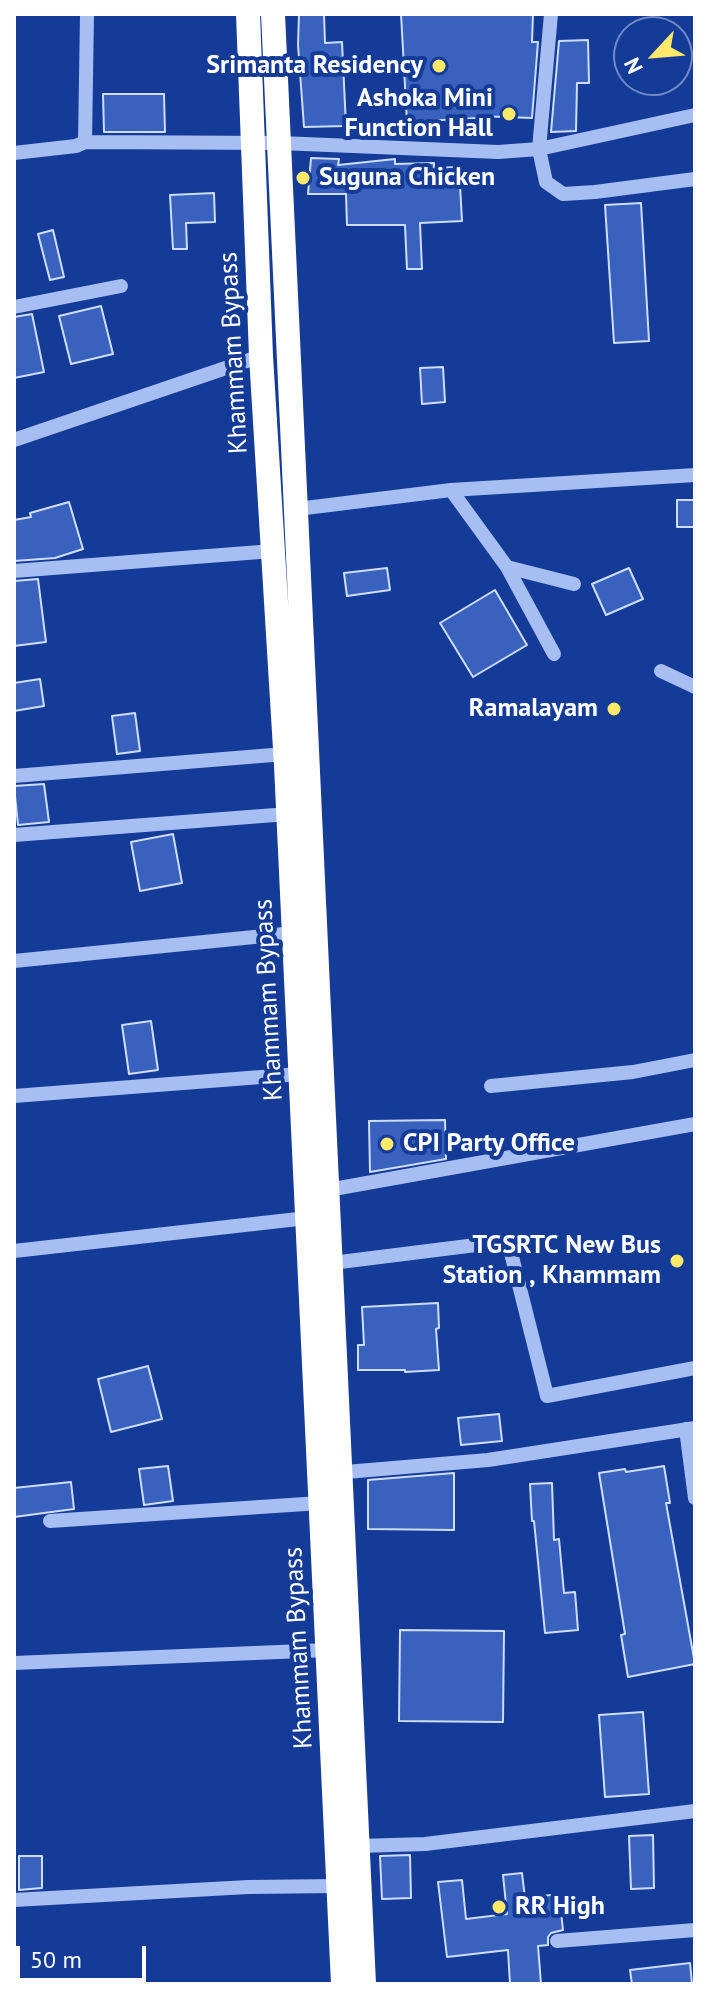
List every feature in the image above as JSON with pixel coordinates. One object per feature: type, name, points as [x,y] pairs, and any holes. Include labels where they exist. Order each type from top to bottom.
[{"type":"highway","name":"Khammam Bypass","points":[[248,14],[261,356],[294,933],[308,1083],[328,1190],[332,1263],[330,1474],[320,1503],[343,1984]]},
{"type":"highway","name":"Khammam Bypass","points":[[273,14],[297,509],[308,1083],[307,1218],[359,1846],[364,1984]]},
{"type":"street","points":[[85,142],[87,14]]},
{"type":"street","points":[[551,14],[539,149],[546,182],[563,194],[695,179]]},
{"type":"street","points":[[14,153],[76,146],[85,142],[280,143],[498,152],[539,149],[695,115]]},
{"type":"street","points":[[14,307],[121,286]]},
{"type":"street","points":[[14,440],[261,356]]},
{"type":"street","points":[[297,509],[451,490],[695,475]]},
{"type":"street","points":[[451,490],[507,567],[554,654]]},
{"type":"street","points":[[14,571],[273,551]]},
{"type":"street","points":[[507,567],[574,584]]},
{"type":"street","points":[[661,671],[695,687]]},
{"type":"street","points":[[14,776],[285,754]]},
{"type":"street","points":[[14,835],[288,814]]},
{"type":"street","points":[[14,961],[294,933]]},
{"type":"street","points":[[491,1086],[633,1072],[695,1060]]},
{"type":"street","points":[[14,1096],[308,1083]]},
{"type":"street","points":[[328,1190],[695,1124]]},
{"type":"street","points":[[14,1251],[307,1218]]},
{"type":"street","points":[[332,1263],[508,1241],[547,1396],[695,1368]]},
{"type":"street","points":[[330,1474],[488,1460],[690,1429],[695,1498]]},
{"type":"street","points":[[50,1521],[320,1503]]},
{"type":"street","points":[[14,1663],[327,1650]]},
{"type":"street","points":[[359,1846],[425,1844],[695,1811]]},
{"type":"street","points":[[14,1900],[248,1887],[338,1886]]},
{"type":"street","points":[[557,1941],[695,1930]]},
{"type":"building","points":[[299,14],[324,14],[325,43],[342,42],[346,126],[304,127]]},
{"type":"building","points":[[401,14],[533,14],[532,42],[538,42],[532,118],[478,116],[407,122]]},
{"type":"building","points":[[588,40],[589,83],[577,83],[576,131],[551,132],[559,41]]},
{"type":"building","points":[[103,94],[164,94],[165,132],[104,132]]},
{"type":"building","points":[[311,158],[339,159],[338,165],[395,159],[395,164],[434,163],[434,168],[459,167],[462,221],[420,223],[422,269],[407,269],[405,225],[347,225],[346,194],[308,194]]},
{"type":"building","points":[[214,193],[215,222],[186,223],[187,249],[173,249],[170,195]]},
{"type":"building","points":[[641,203],[649,341],[614,343],[605,205]]},
{"type":"building","points":[[53,230],[64,277],[50,280],[38,234]]},
{"type":"building","points":[[101,306],[113,354],[71,364],[59,316]]},
{"type":"building","points":[[32,314],[44,372],[14,378],[14,317]]},
{"type":"building","points":[[443,367],[445,402],[422,404],[420,368]]},
{"type":"building","points":[[677,500],[695,500],[695,527],[677,527]]},
{"type":"building","points":[[69,502],[83,549],[55,558],[14,561],[14,520],[31,517],[30,513]]},
{"type":"building","points":[[387,568],[390,590],[347,596],[344,573]]},
{"type":"building","points":[[629,568],[643,599],[606,615],[592,584]]},
{"type":"building","points":[[38,579],[46,642],[14,646],[14,581]]},
{"type":"building","points":[[495,590],[527,645],[473,677],[440,623]]},
{"type":"building","points":[[40,679],[44,706],[14,711],[14,683]]},
{"type":"building","points":[[135,713],[140,751],[117,754],[112,716]]},
{"type":"building","points":[[44,784],[49,822],[18,825],[14,786]]},
{"type":"building","points":[[173,834],[182,883],[140,891],[131,842]]},
{"type":"building","points":[[151,1021],[158,1070],[129,1074],[122,1025]]},
{"type":"building","points":[[445,1120],[446,1159],[370,1172],[369,1121]]},
{"type":"building","points":[[438,1303],[439,1370],[358,1370],[358,1345],[364,1345],[362,1307]]},
{"type":"building","points":[[148,1366],[162,1419],[111,1432],[98,1379]]},
{"type":"building","points":[[499,1414],[502,1441],[461,1445],[458,1418]]},
{"type":"building","points":[[168,1466],[173,1501],[144,1505],[139,1469]]},
{"type":"building","points":[[664,1466],[670,1503],[666,1503],[695,1664],[628,1677],[621,1635],[625,1634],[599,1473]]},
{"type":"building","points":[[454,1473],[454,1530],[368,1529],[368,1480]]},
{"type":"building","points":[[71,1482],[74,1509],[14,1517],[14,1488]]},
{"type":"building","points":[[552,1483],[554,1540],[559,1539],[564,1593],[575,1592],[578,1630],[545,1633],[530,1484]]},
{"type":"building","points":[[400,1630],[504,1631],[503,1722],[399,1721]]},
{"type":"building","points":[[643,1712],[649,1794],[605,1797],[599,1715]]},
{"type":"building","points":[[653,1835],[654,1888],[631,1889],[629,1836]]},
{"type":"building","points":[[410,1855],[411,1898],[382,1899],[380,1856]]},
{"type":"building","points":[[19,1856],[42,1856],[42,1888],[19,1890]]},
{"type":"building","points":[[522,1873],[525,1898],[559,1894],[563,1930],[551,1933],[548,1945],[538,1946],[541,1984],[510,1984],[508,1950],[447,1957],[438,1882],[462,1880],[466,1919],[507,1914],[503,1875]]},
{"type":"building","points":[[690,1963],[692,1984],[632,1984],[630,1970]]},
{"type":"place","name":"Srimanta Residency","points":[[439,66]]},
{"type":"place","name":"Ashoka Mini Function Hall","points":[[509,114]]},
{"type":"place","name":"Suguna Chicken","points":[[303,178]]},
{"type":"place","name":"Ramalayam","points":[[614,709]]},
{"type":"place","name":"CPI Party Office","points":[[387,1144]]},
{"type":"place","name":"TGSRTC New Bus Station , Khammam","points":[[677,1261]]},
{"type":"place","name":"RR High","points":[[499,1907]]}]
